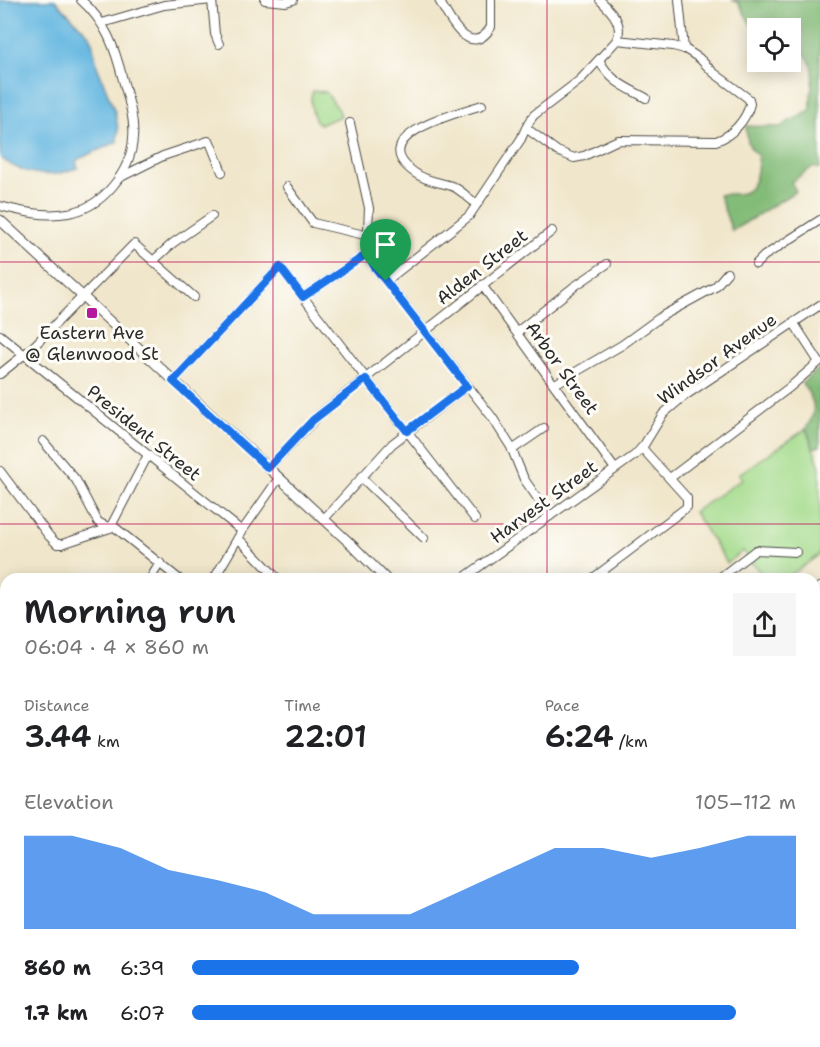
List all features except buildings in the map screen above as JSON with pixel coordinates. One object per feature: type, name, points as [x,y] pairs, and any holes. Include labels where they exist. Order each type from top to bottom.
[{"type":"main road","points":[[2,227],[82,297],[380,573]]},
{"type":"street","points":[[0,206],[34,214],[70,213],[80,210],[101,197],[119,178],[128,162],[132,150],[133,122],[117,57],[102,23],[81,0]]},
{"type":"street","points":[[102,23],[164,5],[212,0],[215,34],[219,44]]},
{"type":"street","points":[[265,0],[286,2],[293,0]]},
{"type":"street","points":[[439,0],[456,29],[468,38],[480,38],[489,31],[492,24],[491,0]]},
{"type":"street","points":[[386,281],[460,225],[521,139],[534,115],[564,93],[617,40],[618,24],[600,0]]},
{"type":"street","points":[[679,0],[684,49]]},
{"type":"street","points":[[526,128],[557,151],[574,158],[584,156],[618,140],[716,141],[729,135],[744,118],[750,104],[749,99],[714,73],[699,58],[684,49],[617,40]]},
{"type":"street","points":[[599,60],[615,81],[646,98]]},
{"type":"street","points":[[477,204],[458,189],[426,179],[413,172],[401,158],[400,146],[403,139],[420,126],[482,105]]},
{"type":"street","points":[[350,123],[369,208],[367,254],[492,417],[512,450],[524,479],[550,516]]},
{"type":"street","points":[[119,178],[163,156],[208,141],[222,172]]},
{"type":"street","points":[[287,187],[314,223],[369,236]]},
{"type":"street","points":[[153,261],[173,243],[212,216]]},
{"type":"street","points":[[756,264],[820,220]]},
{"type":"street","name":"Alden Street","points":[[268,468],[313,420],[552,231]]},
{"type":"street","points":[[0,374],[23,355],[134,244],[194,297]]},
{"type":"street","points":[[303,297],[367,254]]},
{"type":"street","points":[[517,332],[607,264]]},
{"type":"street","points":[[173,381],[280,267],[475,519]]},
{"type":"street","points":[[555,384],[622,345],[662,316],[715,287],[727,273]]},
{"type":"street","name":"Arbor Street","points":[[482,285],[615,470]]},
{"type":"street","name":"Windsor Avenue","points":[[642,448],[659,420],[669,409],[820,305]]},
{"type":"street","points":[[670,478],[790,387],[819,362],[793,322]]},
{"type":"street","name":"President Street","points":[[0,335],[148,455],[240,535],[273,573]]},
{"type":"street","points":[[324,519],[379,457],[407,431],[467,386]]},
{"type":"street","points":[[512,450],[544,428]]},
{"type":"street","points":[[43,441],[76,480],[98,522],[111,526],[171,573]]},
{"type":"street","points":[[600,573],[685,511],[688,503],[687,498],[642,448]]},
{"type":"street","name":"Harvest Street","points":[[470,573],[615,470],[642,448]]},
{"type":"street","points":[[0,471],[49,536],[59,544],[69,543],[111,526],[148,455]]},
{"type":"street","points":[[361,477],[424,538]]},
{"type":"street","points":[[218,573],[279,478]]},
{"type":"street","points":[[726,573],[756,550],[796,552]]},
{"type":"street","points":[[154,573],[160,564]]},
{"type":"green space","points":[[732,0],[820,0],[820,169],[813,167],[791,182],[796,191],[732,231],[719,195],[743,193],[754,182],[758,155],[747,139],[746,126],[781,127],[808,112],[811,109],[813,74],[809,61],[801,50],[801,18],[747,18],[738,2]]},
{"type":"green space","points":[[313,91],[326,92],[341,116],[321,124],[317,123],[311,107]]},
{"type":"green space","points":[[820,368],[820,446],[813,448],[806,428],[814,410],[810,395],[802,383]]},
{"type":"green space","points":[[806,429],[820,467],[820,554],[793,573],[760,573],[743,551],[727,563],[694,512],[742,479],[739,474]]},
{"type":"water","points":[[0,0],[55,0],[91,37],[97,66],[115,112],[118,129],[117,142],[78,159],[76,163],[78,168],[58,174],[40,174],[19,169],[0,157]]},
{"type":"place","name":"Eastern Ave @ Glenwood St","points":[[92,313]]},
{"type":"route","points":[[367,254],[386,281],[467,386],[407,431],[366,379],[313,420],[268,468],[173,381],[280,267],[303,297],[367,254]]}]
